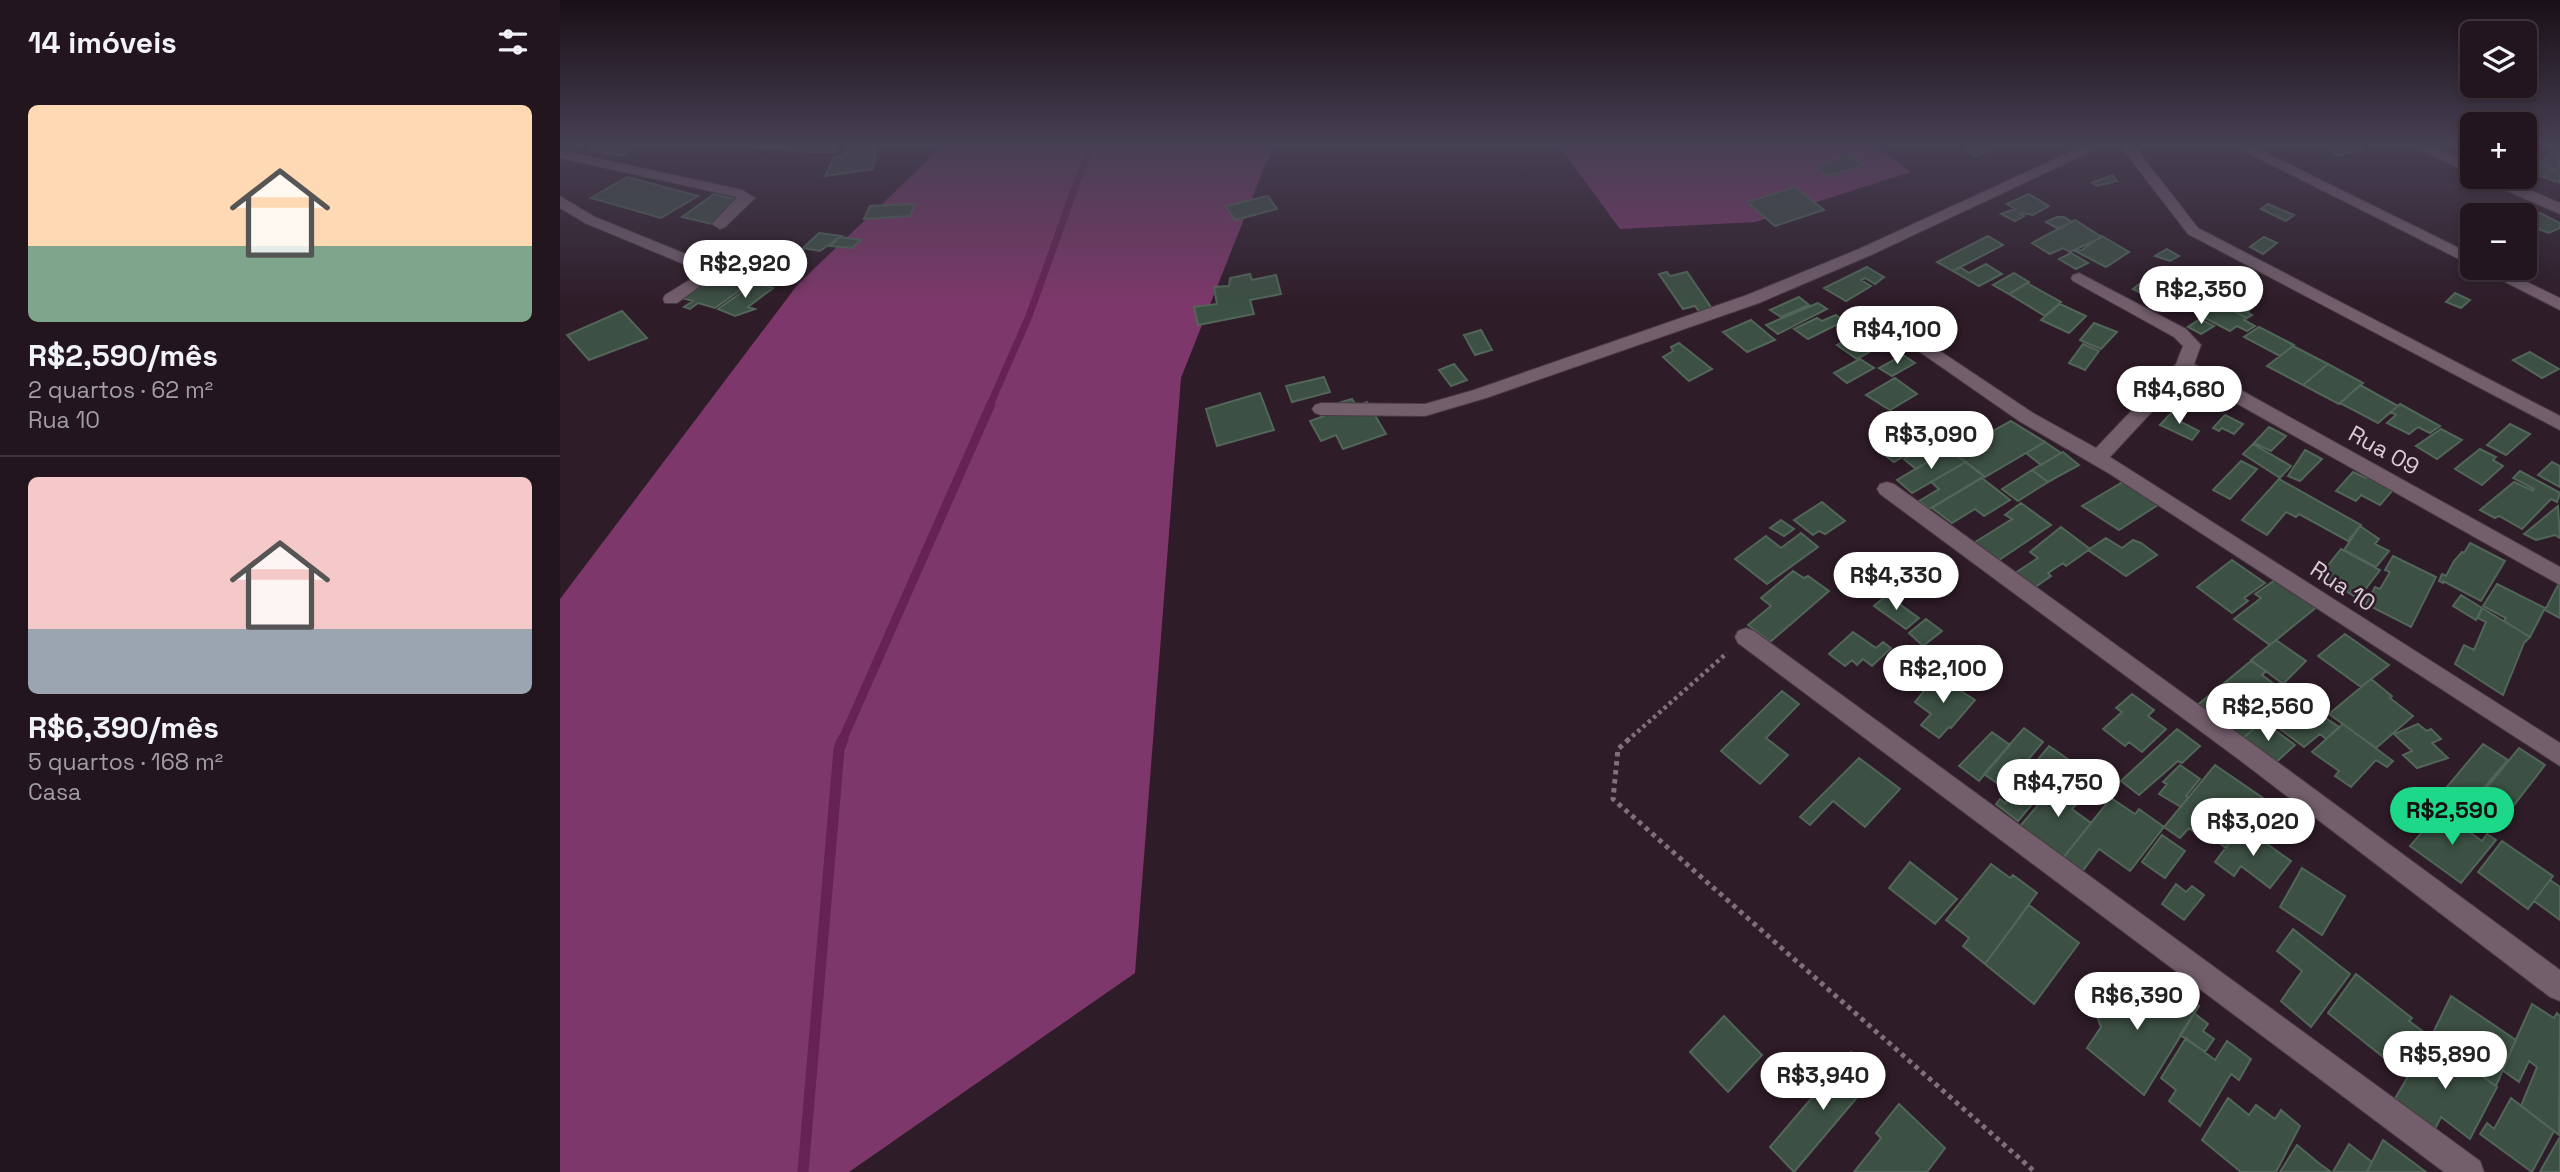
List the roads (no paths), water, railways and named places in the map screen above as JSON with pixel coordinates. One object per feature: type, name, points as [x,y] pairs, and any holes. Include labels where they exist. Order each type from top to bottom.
[{"type":"street","points":[[720,224],[746,198]]},
{"type":"street","points":[[1321,409],[1425,410],[1480,394],[1677,326],[1818,272],[1982,198]]},
{"type":"street","points":[[2167,198],[2193,231],[2560,424]]},
{"type":"street","points":[[2345,198],[2460,255]]},
{"type":"street","points":[[2534,198],[2560,209]]},
{"type":"street","points":[[560,201],[590,220],[692,262],[701,270],[699,281],[671,299]]},
{"type":"street","points":[[2079,278],[2180,332],[2192,345],[2184,366],[2098,458]]},
{"type":"street","points":[[2510,280],[2560,305]]},
{"type":"street","name":"Rua 10","points":[[1889,326],[2560,756]]},
{"type":"street","name":"Rua 09","points":[[2184,366],[2560,577]]},
{"type":"street","points":[[1886,489],[2249,754],[2560,986]]},
{"type":"street","points":[[1746,637],[2469,1172]]},
{"type":"waterway","points":[[990,405],[1029,316],[1071,198]]},
{"type":"waterway","points":[[842,741],[991,404]]},
{"type":"waterway","points":[[803,1172],[839,749],[843,739]]}]
